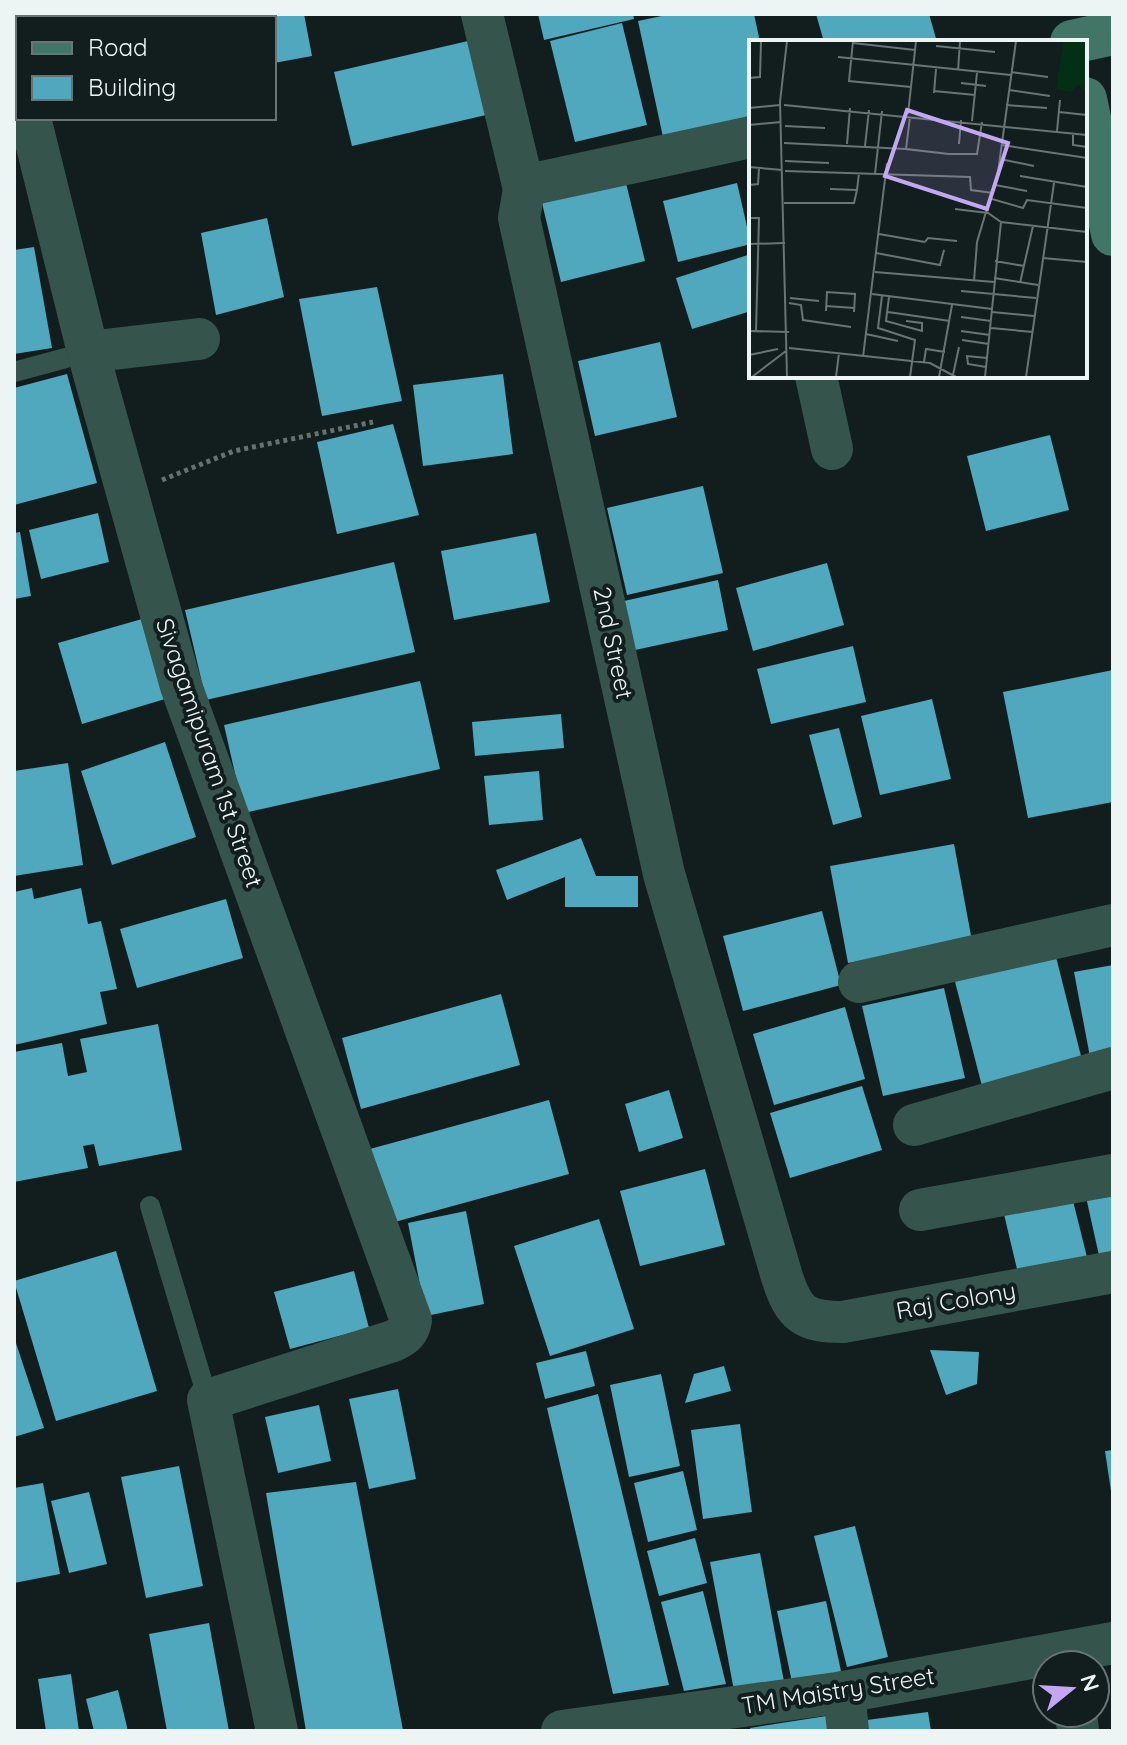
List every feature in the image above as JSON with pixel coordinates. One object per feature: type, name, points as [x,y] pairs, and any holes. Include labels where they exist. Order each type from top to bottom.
[{"type":"main road","points":[[1066,14],[1072,40]]},
{"type":"main road","points":[[1081,40],[1113,33]]},
{"type":"main road","points":[[1087,109],[1113,234]]},
{"type":"street","name":"2nd Street","points":[[482,14],[524,189],[519,218],[664,874],[782,1277],[789,1298],[801,1314]]},
{"type":"street","name":"Sivagamipuram 1st Street","points":[[30,120],[88,352],[181,686],[411,1320],[410,1329],[403,1337],[393,1341],[208,1400]]},
{"type":"street","points":[[524,189],[546,179],[749,137]]},
{"type":"street","points":[[88,352],[199,339]]},
{"type":"street","points":[[816,378],[832,449]]},
{"type":"street","points":[[859,982],[1113,925]]},
{"type":"street","points":[[914,1125],[1113,1068]]},
{"type":"street","points":[[920,1210],[1113,1175]]},
{"type":"street","name":"Raj Colony","points":[[801,1314],[818,1322],[843,1322],[1113,1272]]},
{"type":"street","points":[[208,1400],[277,1731]]},
{"type":"street","name":"TM Maistry Street","points":[[562,1731],[846,1711],[1031,1667]]},
{"type":"lane","points":[[14,372],[88,352]]},
{"type":"lane","points":[[150,1206],[208,1400]]},
{"type":"path","points":[[128,494],[234,451],[373,422]]},
{"type":"building","points":[[213,14],[214,16],[154,16]]},
{"type":"building","points":[[304,14],[312,56],[276,63],[276,16],[230,16]]},
{"type":"building","points":[[538,14],[633,14],[634,19],[544,40]]},
{"type":"building","points":[[671,14],[754,14],[760,40],[749,40],[749,118],[663,137],[638,21]]},
{"type":"building","points":[[816,14],[929,14],[936,40],[823,40]]},
{"type":"building","points":[[622,23],[647,125],[575,142],[550,41]]},
{"type":"building","points":[[468,41],[486,115],[352,146],[334,72]]},
{"type":"building","points":[[625,179],[645,261],[561,282],[541,199]]},
{"type":"building","points":[[737,183],[749,244],[678,262],[663,201]]},
{"type":"building","points":[[267,218],[284,297],[216,315],[201,233]]},
{"type":"building","points":[[34,247],[52,348],[14,354],[14,250]]},
{"type":"building","points":[[749,255],[749,312],[692,329],[676,278]]},
{"type":"building","points":[[377,287],[402,401],[322,416],[299,299]]},
{"type":"building","points":[[660,342],[677,417],[595,436],[578,361]]},
{"type":"building","points":[[67,374],[97,483],[14,505],[14,388]]},
{"type":"building","points":[[503,374],[513,454],[423,466],[413,385]]},
{"type":"building","points":[[393,424],[419,515],[337,534],[317,442]]},
{"type":"building","points":[[1050,435],[1069,510],[986,531],[967,456]]},
{"type":"building","points":[[703,486],[723,573],[627,595],[607,508]]},
{"type":"building","points":[[98,513],[109,562],[41,579],[29,530]]},
{"type":"building","points":[[20,532],[31,596],[14,599],[14,533]]},
{"type":"building","points":[[536,533],[550,602],[454,620],[441,551]]},
{"type":"building","points":[[394,562],[415,652],[206,700],[185,610]]},
{"type":"building","points":[[827,563],[844,625],[753,651],[736,588]]},
{"type":"building","points":[[718,580],[728,630],[635,650],[624,601]]},
{"type":"building","points":[[142,619],[165,699],[82,724],[58,643]]},
{"type":"building","points":[[853,646],[866,702],[771,724],[757,669]]},
{"type":"building","points":[[1113,670],[1113,802],[1028,818],[1003,692]]},
{"type":"building","points":[[420,681],[440,769],[244,813],[224,725]]},
{"type":"building","points":[[932,699],[951,779],[880,795],[861,716]]},
{"type":"building","points":[[561,714],[564,748],[475,756],[472,722]]},
{"type":"building","points":[[839,728],[862,817],[833,825],[809,735]]},
{"type":"building","points":[[165,742],[196,837],[112,865],[81,771]]},
{"type":"building","points":[[68,763],[83,865],[14,876],[14,771]]},
{"type":"building","points":[[539,771],[543,820],[489,825],[484,776]]},
{"type":"building","points":[[581,838],[596,876],[638,876],[638,907],[565,907],[565,877],[507,900],[496,870]]},
{"type":"building","points":[[954,844],[972,941],[848,963],[830,866]]},
{"type":"building","points":[[32,888],[34,899],[81,888],[88,924],[101,921],[117,989],[100,992],[107,1024],[14,1045],[14,892]]},
{"type":"building","points":[[226,899],[243,958],[137,988],[120,929]]},
{"type":"building","points":[[822,911],[841,985],[743,1011],[723,936]]},
{"type":"building","points":[[1053,945],[1083,1064],[983,1090],[952,970]]},
{"type":"building","points":[[1113,965],[1113,1053],[1090,1057],[1074,972]]},
{"type":"building","points":[[944,988],[965,1078],[883,1096],[862,1006]]},
{"type":"building","points":[[501,994],[520,1065],[361,1109],[342,1038]]},
{"type":"building","points":[[845,1007],[865,1079],[774,1105],[753,1034]]},
{"type":"building","points":[[158,1024],[182,1150],[99,1166],[94,1144],[83,1146],[88,1168],[14,1182],[14,1052],[62,1043],[68,1076],[87,1072],[80,1039]]},
{"type":"building","points":[[862,1086],[882,1150],[790,1178],[770,1113]]},
{"type":"building","points":[[669,1090],[683,1138],[639,1152],[625,1104]]},
{"type":"building","points":[[549,1100],[569,1174],[391,1223],[370,1149]]},
{"type":"building","points":[[705,1169],[725,1245],[640,1266],[620,1191]]},
{"type":"building","points":[[1113,1191],[1113,1257],[1100,1260],[1086,1197]]},
{"type":"building","points":[[1071,1193],[1090,1269],[1021,1286],[1003,1210]]},
{"type":"building","points":[[466,1211],[484,1304],[426,1316],[408,1223]]},
{"type":"building","points":[[599,1219],[634,1329],[550,1356],[514,1246]]},
{"type":"building","points":[[116,1251],[157,1391],[56,1421],[14,1281]]},
{"type":"building","points":[[354,1271],[369,1328],[290,1349],[274,1292]]},
{"type":"building","points":[[14,1337],[44,1428],[14,1437]]},
{"type":"building","points":[[930,1350],[979,1352],[977,1384],[946,1395]]},
{"type":"building","points":[[586,1351],[595,1386],[545,1399],[536,1363]]},
{"type":"building","points":[[724,1366],[731,1391],[685,1403],[694,1374]]},
{"type":"building","points":[[661,1374],[680,1466],[629,1477],[610,1385]]},
{"type":"building","points":[[398,1389],[416,1479],[369,1489],[349,1399]]},
{"type":"building","points":[[598,1394],[669,1685],[613,1694],[547,1408]]},
{"type":"building","points":[[319,1405],[331,1461],[278,1473],[265,1417]]},
{"type":"building","points":[[740,1424],[752,1512],[703,1519],[691,1430]]},
{"type":"building","points":[[1113,1450],[1113,1491],[1111,1491],[1105,1451]]},
{"type":"building","points":[[179,1466],[203,1586],[146,1598],[121,1477]]},
{"type":"building","points":[[683,1471],[697,1530],[648,1542],[634,1483]]},
{"type":"building","points":[[356,1482],[403,1730],[306,1731],[266,1493]]},
{"type":"building","points":[[43,1483],[60,1574],[14,1583],[14,1488]]},
{"type":"building","points":[[89,1492],[107,1564],[69,1573],[51,1501]]},
{"type":"building","points":[[855,1526],[888,1657],[847,1667],[814,1536]]},
{"type":"building","points":[[695,1538],[707,1583],[659,1596],[647,1551]]},
{"type":"building","points":[[760,1553],[785,1687],[735,1696],[710,1562]]},
{"type":"building","points":[[703,1591],[726,1684],[684,1691],[661,1602]]},
{"type":"building","points":[[826,1601],[842,1676],[793,1687],[777,1611]]},
{"type":"building","points":[[209,1623],[229,1731],[167,1731],[149,1634]]},
{"type":"building","points":[[71,1674],[79,1731],[46,1731],[38,1679]]},
{"type":"building","points":[[118,1690],[128,1731],[94,1731],[86,1699]]},
{"type":"building","points":[[928,1712],[931,1731],[868,1731],[867,1720]]},
{"type":"building","points":[[833,1715],[835,1731],[751,1731],[750,1728]]}]
